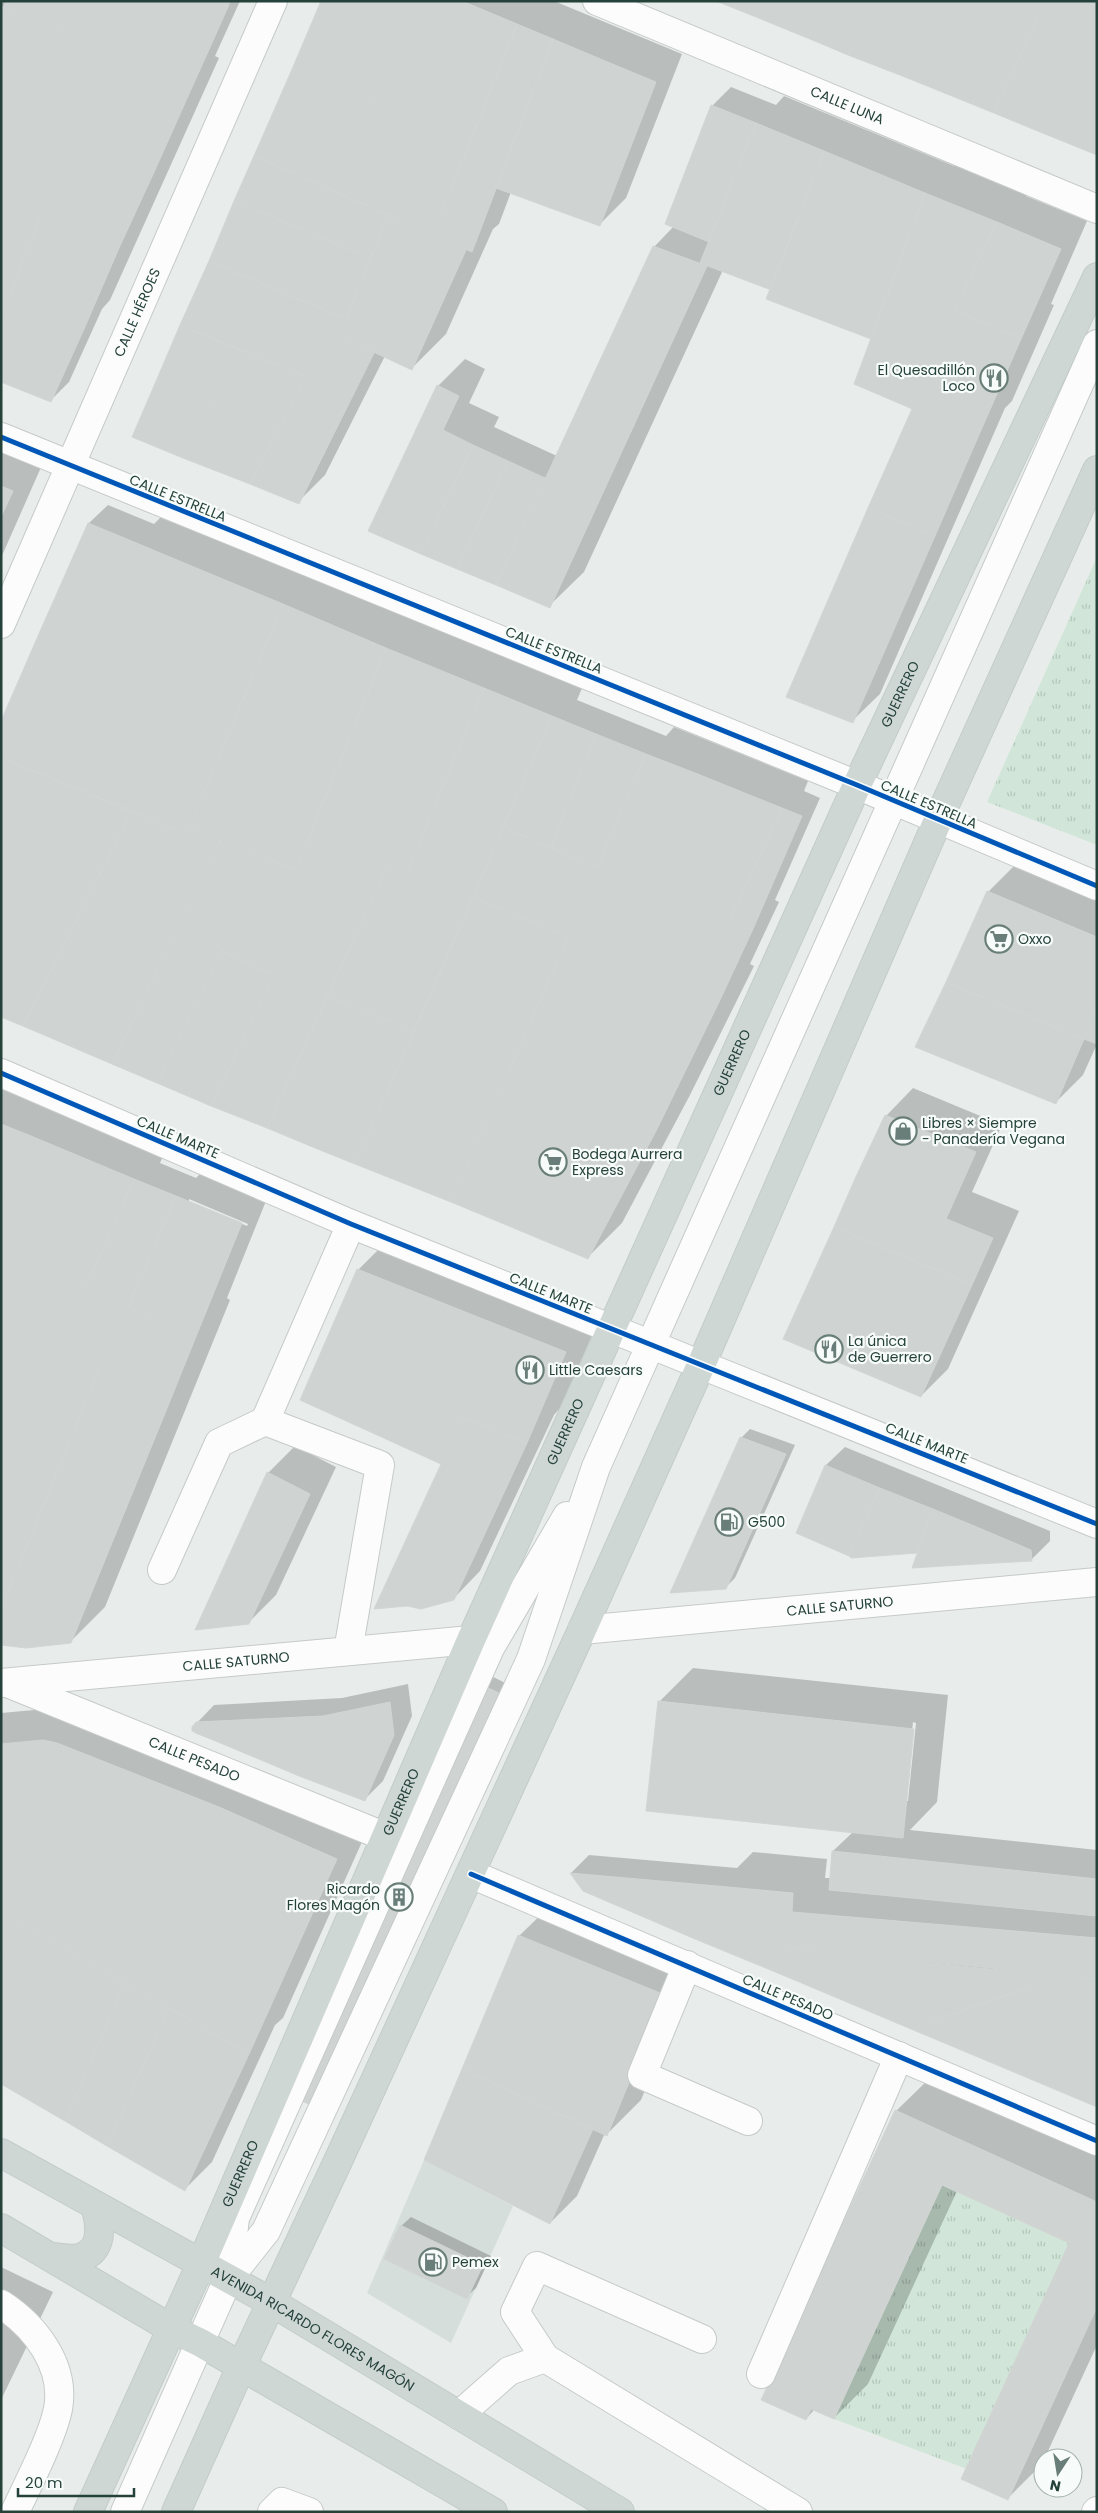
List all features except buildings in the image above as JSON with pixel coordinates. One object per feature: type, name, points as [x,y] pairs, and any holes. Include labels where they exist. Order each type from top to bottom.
[{"type":"main road","name":"GUERRERO","points":[[88,2512],[201,2264],[471,1640],[857,785],[1097,277]]},
{"type":"main road","points":[[176,2512],[241,2367],[471,1874],[582,1630],[701,1365],[938,820],[1097,470]]},
{"type":"main road","name":"AVENIDA RICARDO FLORES MAGÓN","points":[[1,2153],[271,2302],[620,2512]]},
{"type":"main road","points":[[51,2257],[78,2258],[92,2251],[98,2239],[100,2225],[95,2206]]},
{"type":"main road","points":[[1,2228],[172,2329],[201,2343],[493,2512]]},
{"type":"street","name":"CALLE HÉROES","points":[[1,624],[72,466],[274,1]]},
{"type":"street","name":"CALLE LUNA","points":[[597,1],[1097,209]]},
{"type":"street","points":[[228,2279],[235,2218],[490,1648],[596,1466],[1097,344]]},
{"type":"street","name":"CALLE ESTRELLA","points":[[1,437],[857,785],[1097,886]]},
{"type":"street","name":"CALLE MARTE","points":[[1,1073],[351,1224],[1097,1524]]},
{"type":"street","points":[[162,1570],[218,1444],[265,1420],[351,1224]]},
{"type":"street","points":[[265,1420],[380,1465],[348,1651]]},
{"type":"street","points":[[125,2512],[228,2279],[266,2231],[531,1659],[596,1466]]},
{"type":"street","name":"CALLE SATURNO","points":[[582,1630],[1097,1582]]},
{"type":"street","name":"CALLE SATURNO","points":[[3,1682],[471,1640]]},
{"type":"street","name":"CALLE PESADO","points":[[3,1682],[386,1837]]},
{"type":"street","name":"CALLE PESADO","points":[[471,1874],[1097,2141]]},
{"type":"street","points":[[687,1965],[642,2075],[748,2121]]},
{"type":"street","points":[[761,2374],[899,2056]]},
{"type":"street","points":[[702,2339],[536,2266],[515,2312],[545,2358],[798,2512]]},
{"type":"street","points":[[1,2304],[14,2312],[37,2336],[57,2372],[58,2408],[44,2446],[15,2512]]},
{"type":"street","points":[[459,2415],[509,2371],[545,2358]]},
{"type":"street","points":[[272,2512],[282,2502],[309,2512]]},
{"type":"shaded area","points":[[424,2160],[513,2206],[451,2343],[367,2293]]},
{"type":"green space","points":[[1097,557],[1097,845],[987,802]]},
{"type":"green space","points":[[942,2185],[1069,2243],[967,2469],[834,2419]]},
{"type":"cycle path","points":[[1,437],[857,785],[1097,886]]},
{"type":"cycle path","points":[[1,1073],[351,1224],[1097,1524]]},
{"type":"cycle path","points":[[471,1874],[1097,2141]]},
{"type":"place","name":"El Quesadillón Loco","points":[[994,378]]},
{"type":"place","name":"Oxxo","points":[[999,939]]},
{"type":"place","name":"Libres × Siempre - Panadería Vegana","points":[[903,1131]]},
{"type":"place","name":"Bodega Aurrera Express","points":[[553,1162]]},
{"type":"place","name":"La única de Guerrero","points":[[829,1349]]},
{"type":"place","name":"Little Caesars","points":[[530,1370]]},
{"type":"place","name":"G500","points":[[729,1522]]},
{"type":"place","name":"Ricardo Flores Magón","points":[[399,1897]]},
{"type":"place","name":"Pemex","points":[[433,2262]]}]
